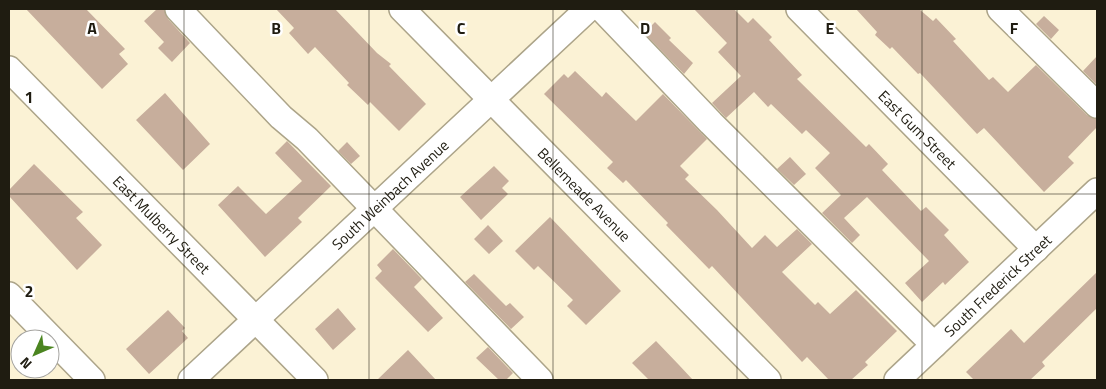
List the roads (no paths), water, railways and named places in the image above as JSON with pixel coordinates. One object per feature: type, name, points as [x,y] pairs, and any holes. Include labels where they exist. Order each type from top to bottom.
[{"type":"street","points":[[178,9],[281,117],[308,139],[373,210],[540,380]]},
{"type":"street","name":"Bellemeade Avenue","points":[[402,9],[768,380]]},
{"type":"street","name":"South Weinbach Avenue","points":[[191,380],[588,9]]},
{"type":"street","points":[[602,9],[711,123],[934,345]]},
{"type":"street","name":"East Gum Street","points":[[799,9],[1036,249]]},
{"type":"street","points":[[1000,9],[1097,105]]},
{"type":"street","name":"East Mulberry Street","points":[[13,82],[315,380]]},
{"type":"street","name":"South Frederick Street","points":[[897,380],[1097,191]]},
{"type":"street","points":[[9,295],[92,380]]}]
